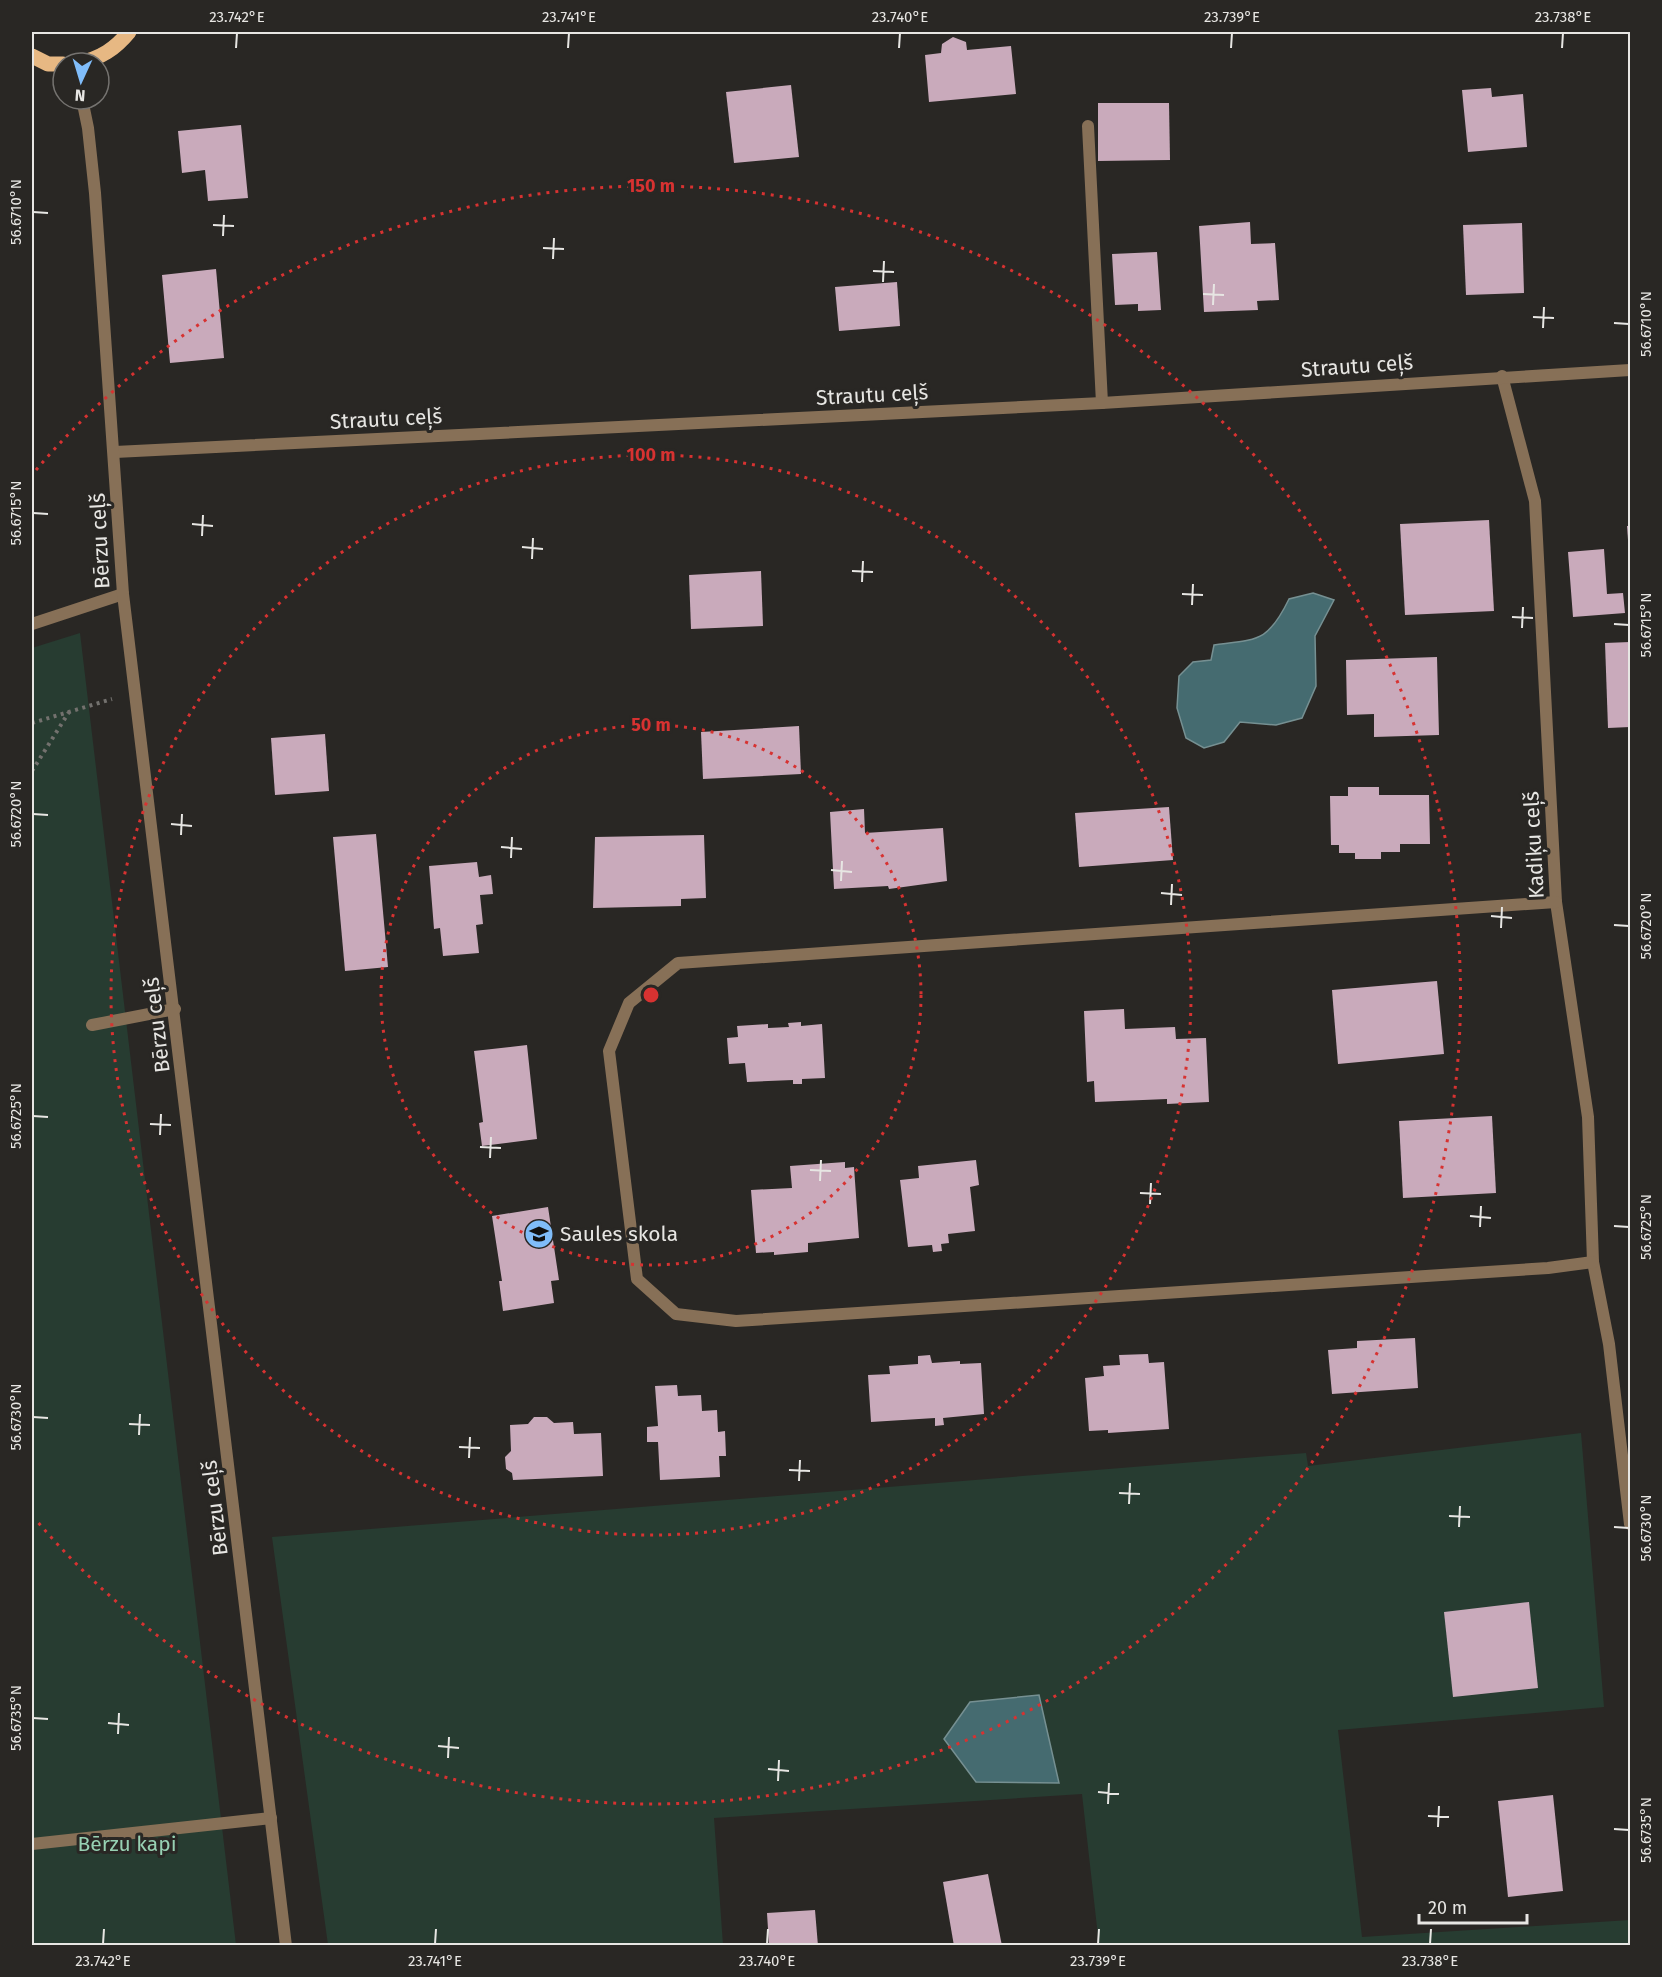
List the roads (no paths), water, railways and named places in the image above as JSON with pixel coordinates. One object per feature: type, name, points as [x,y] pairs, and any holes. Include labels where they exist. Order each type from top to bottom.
[{"type":"main road","points":[[110,51],[120,44],[129,32]]},
{"type":"main road","points":[[32,56],[51,64]]},
{"type":"street","name":"Bērzu ceļš","points":[[84,111],[95,193],[115,452],[123,594],[175,1009],[286,1946]]},
{"type":"street","points":[[1088,126],[1102,403]]},
{"type":"street","name":"Strautu ceļš","points":[[115,452],[1102,403],[1502,376],[1630,370]]},
{"type":"street","name":"Kadiķu ceļš","points":[[1502,376],[1535,501],[1556,902],[1588,1117],[1593,1262],[1603,1313],[1630,1524]]},
{"type":"street","points":[[32,624],[123,594]]},
{"type":"street","points":[[1556,902],[678,963],[629,1003],[609,1051],[637,1280],[676,1314],[736,1321],[1548,1268],[1593,1262]]},
{"type":"street","points":[[92,1025],[175,1009]]},
{"type":"street","points":[[32,1844],[271,1818]]},
{"type":"water","points":[[1313,593],[1334,600],[1315,636],[1316,686],[1302,718],[1276,725],[1240,722],[1224,742],[1204,748],[1186,738],[1177,708],[1179,676],[1193,662],[1211,660],[1214,645],[1260,636],[1275,623],[1289,599]]},
{"type":"water","points":[[1039,1695],[1059,1783],[976,1782],[944,1739],[970,1702]]},
{"type":"place","name":"Saules skola","points":[[539,1234]]},
{"type":"park label","name":"Bērzu kapi","points":[[127,1844]]}]
